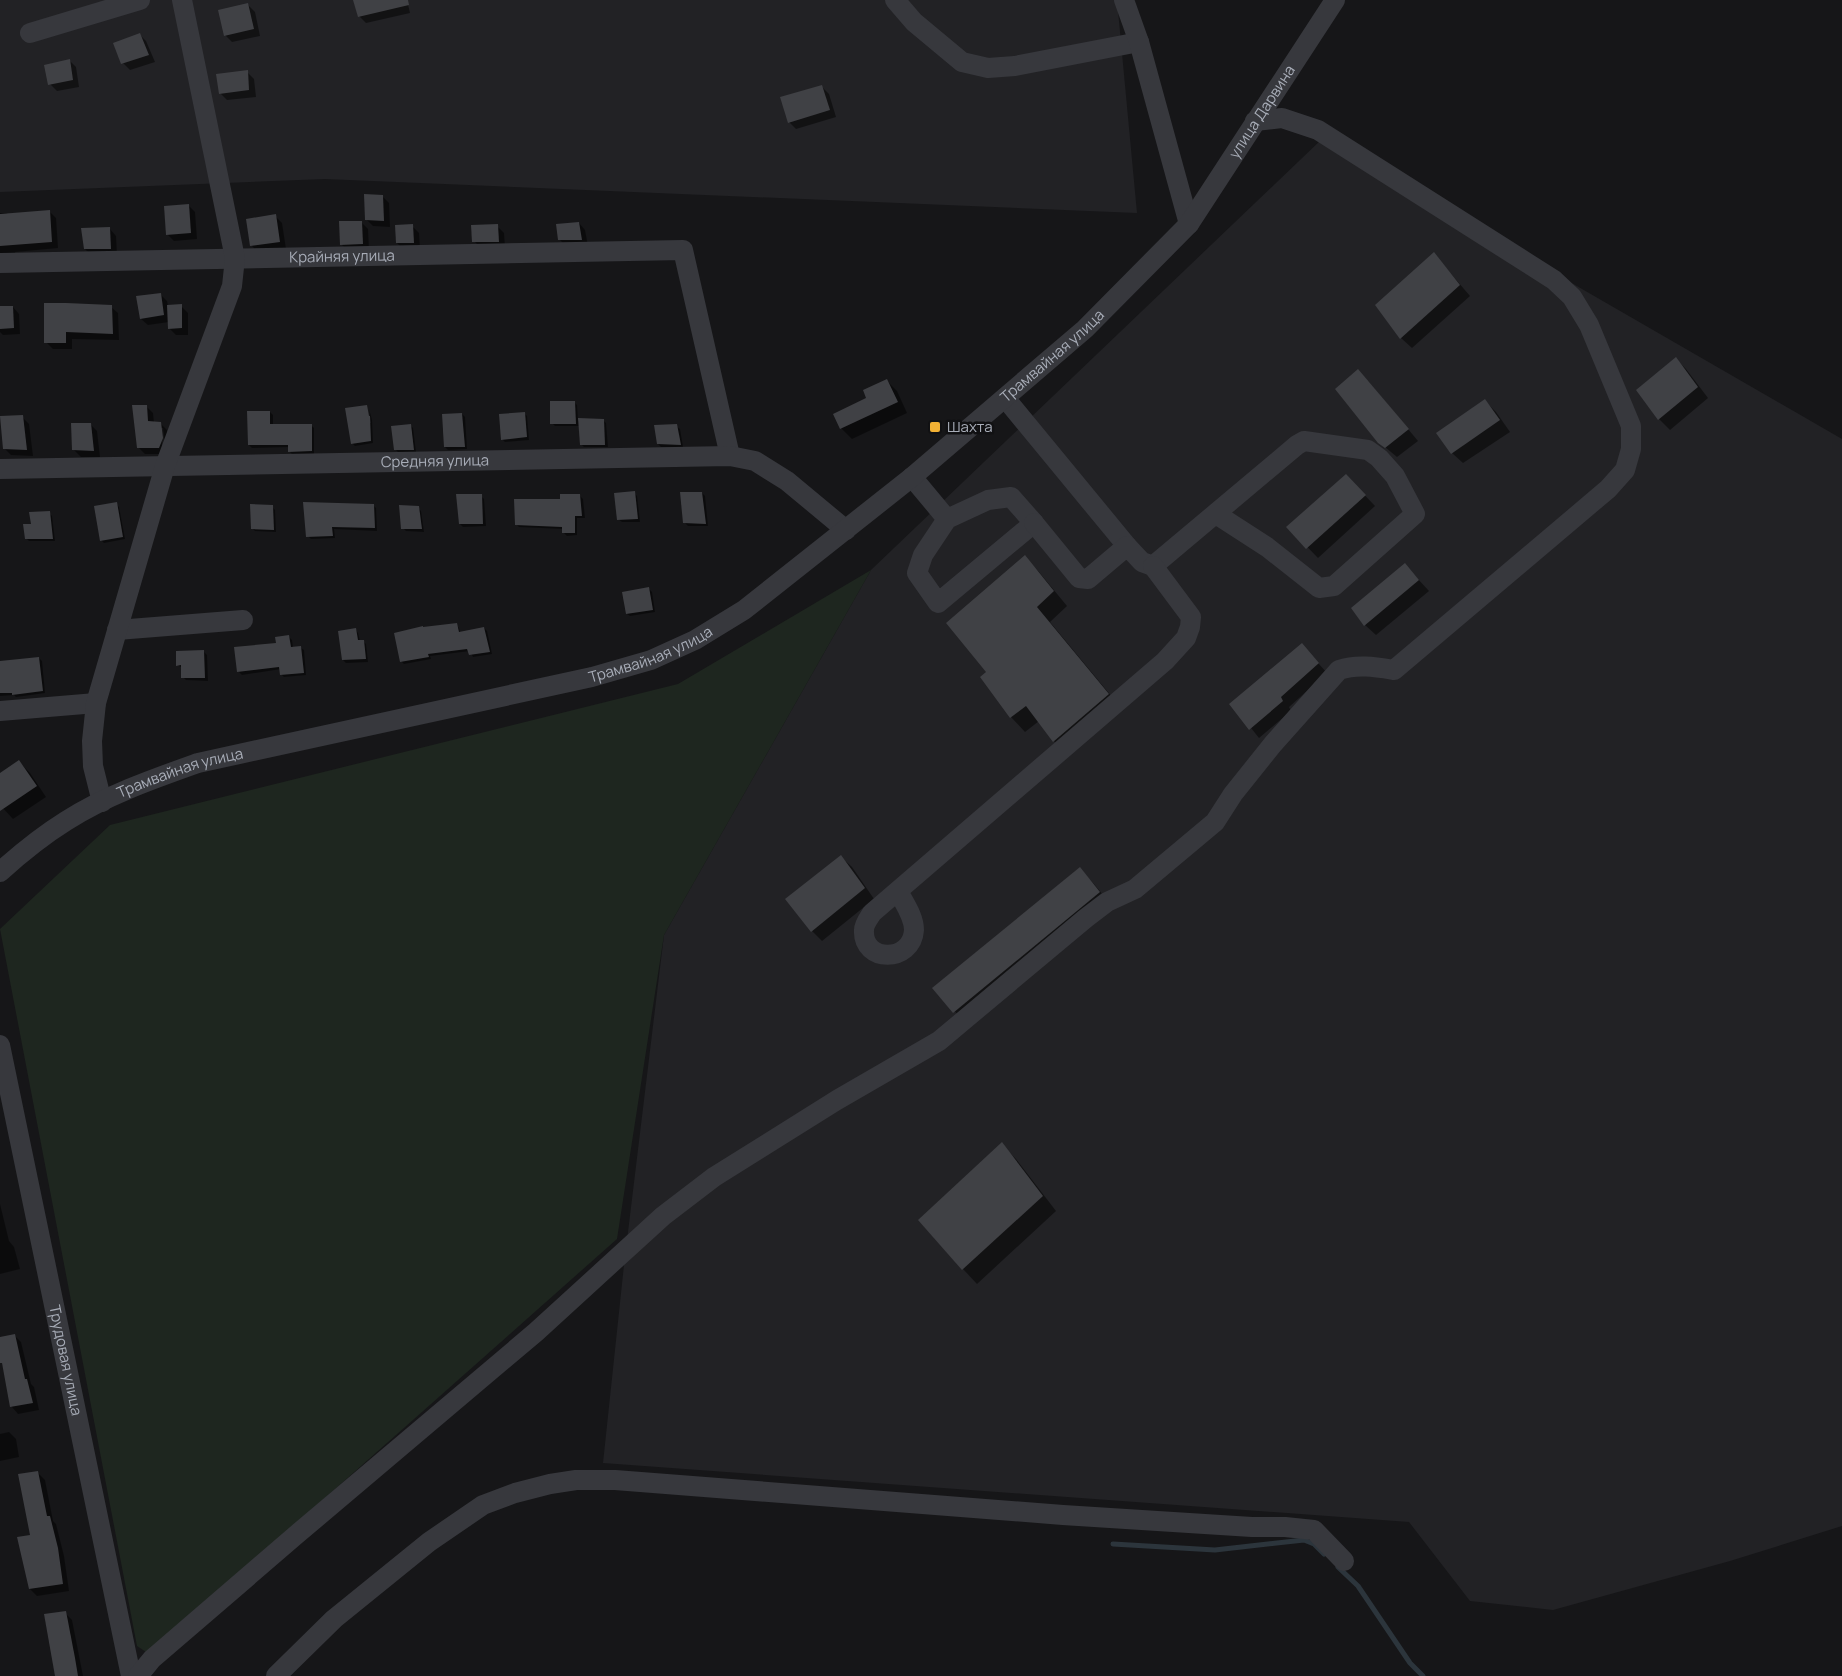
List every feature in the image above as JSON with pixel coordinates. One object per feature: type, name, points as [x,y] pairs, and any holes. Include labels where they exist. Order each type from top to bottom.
[{"type":"street","points":[[30,33],[140,0]]},
{"type":"street","points":[[102,802],[93,765],[92,741],[96,703],[165,466],[232,286],[235,258],[182,0]]},
{"type":"street","points":[[895,0],[914,22],[962,62],[988,68],[1015,66],[1139,42]]},
{"type":"street","points":[[1124,0],[1139,42],[1189,224]]},
{"type":"street","name":"улица Дарвина","points":[[1189,224],[1335,0]]},
{"type":"street","points":[[138,1676],[152,1659],[536,1332],[663,1216],[714,1178],[827,1106],[939,1041],[1086,918],[1107,902],[1135,889],[1215,822],[1233,794],[1272,744],[1339,670],[1351,666],[1373,666],[1394,670],[1608,489],[1625,470],[1630,449],[1631,426],[1589,325],[1572,297],[1554,280],[1318,130],[1282,118],[1255,121]]},
{"type":"street","name":"Трамвайная улица","points":[[0,872],[31,845],[58,826],[154,778],[198,762],[592,677],[651,660],[695,640],[744,610],[912,477],[1085,329],[1189,224]]},
{"type":"street","name":"Крайняя улица","points":[[0,263],[683,249],[730,456]]},
{"type":"street","points":[[898,891],[1165,661],[1186,638],[1190,627],[1191,617],[1153,566],[1143,562],[1127,546],[1005,398]]},
{"type":"street","points":[[1153,566],[1216,513],[1297,445],[1304,441],[1368,450],[1379,458],[1395,476],[1415,514],[1334,586],[1319,588],[1267,547],[1216,513]]},
{"type":"street","name":"Средняя улица","points":[[0,469],[730,456],[755,461],[787,481],[846,530]]},
{"type":"street","points":[[912,477],[947,519]]},
{"type":"street","points":[[1034,523],[938,603],[917,573],[923,555],[947,519],[988,500],[1011,497],[1034,523],[1079,578],[1088,579],[1127,546]]},
{"type":"street","points":[[117,630],[243,620]]},
{"type":"street","points":[[0,711],[96,703]]},
{"type":"street","name":"Трудовая улица","points":[[0,1045],[131,1676]]},
{"type":"street","points":[[276,1676],[334,1619],[429,1542],[483,1505],[515,1493],[576,1480],[615,1480],[1098,1517],[1314,1530],[1344,1562]]},
{"type":"shaded area","points":[[0,0],[1117,0],[1137,213],[325,179],[0,192]]},
{"type":"shaded area","points":[[1322,139],[1842,439],[1842,1526],[1730,1561],[1553,1610],[1470,1601],[1409,1522],[603,1463],[624,1265],[664,935],[871,570]]},
{"type":"shaded area","points":[[871,570],[664,935],[617,1239],[158,1646],[146,1652],[137,1646],[0,929],[110,825],[678,684]]},
{"type":"building","points":[[353,0],[408,0],[409,5],[358,17]]},
{"type":"building","points":[[248,3],[254,29],[224,36],[218,10]]},
{"type":"building","points":[[140,33],[149,55],[121,64],[113,43]]},
{"type":"building","points":[[70,59],[73,80],[48,85],[44,65]]},
{"type":"building","points":[[248,70],[249,90],[219,94],[216,74]]},
{"type":"building","points":[[822,85],[830,110],[788,123],[780,97]]},
{"type":"building","points":[[364,194],[383,195],[384,221],[365,220]]},
{"type":"building","points":[[189,204],[191,233],[166,235],[164,206]]},
{"type":"building","points":[[50,210],[52,242],[0,246],[0,214]]},
{"type":"building","points":[[276,214],[280,242],[250,246],[246,219]]},
{"type":"building","points":[[339,221],[362,221],[363,244],[340,245]]},
{"type":"building","points":[[579,222],[582,240],[558,240],[556,224]]},
{"type":"building","points":[[413,224],[414,243],[396,243],[395,225]]},
{"type":"building","points":[[498,224],[499,242],[472,242],[471,225]]},
{"type":"building","points":[[110,227],[111,249],[84,249],[81,228]]},
{"type":"building","points":[[1434,252],[1460,285],[1400,339],[1375,305]]},
{"type":"building","points":[[161,293],[164,315],[140,319],[136,296]]},
{"type":"building","points":[[44,303],[112,305],[113,334],[66,332],[66,343],[44,343]]},
{"type":"building","points":[[182,304],[182,328],[168,329],[167,305]]},
{"type":"building","points":[[0,306],[13,306],[14,328],[0,329]]},
{"type":"building","points":[[1676,357],[1698,387],[1658,420],[1636,390]]},
{"type":"building","points":[[1358,369],[1409,429],[1385,448],[1378,443],[1335,389]]},
{"type":"building","points":[[887,379],[898,402],[840,429],[833,414],[866,398],[863,390]]},
{"type":"building","points":[[1485,399],[1500,420],[1451,454],[1436,433]]},
{"type":"building","points":[[550,401],[575,401],[576,424],[550,424]]},
{"type":"building","points":[[132,405],[147,405],[148,421],[161,422],[163,438],[159,448],[137,448]]},
{"type":"building","points":[[367,405],[371,441],[351,444],[345,408]]},
{"type":"building","points":[[247,411],[270,411],[270,424],[312,424],[312,451],[288,452],[288,445],[248,445]]},
{"type":"building","points":[[525,412],[527,437],[501,440],[499,414]]},
{"type":"building","points":[[462,413],[465,447],[444,447],[442,414]]},
{"type":"building","points":[[23,415],[27,450],[3,449],[0,416]]},
{"type":"building","points":[[578,418],[604,419],[605,445],[580,445]]},
{"type":"building","points":[[71,423],[91,423],[94,451],[72,450]]},
{"type":"building","points":[[411,424],[414,450],[394,450],[391,426]]},
{"type":"building","points":[[677,424],[681,445],[657,444],[654,425]]},
{"type":"building","points":[[1346,474],[1366,495],[1306,549],[1286,527]]},
{"type":"building","points":[[635,491],[638,519],[617,520],[614,493]]},
{"type":"building","points":[[680,492],[702,492],[706,524],[683,523]]},
{"type":"building","points":[[456,494],[482,494],[483,524],[459,524]]},
{"type":"building","points":[[560,494],[580,494],[582,516],[575,516],[575,533],[562,533],[562,527],[515,525],[514,499],[560,499]]},
{"type":"building","points":[[117,502],[123,537],[100,541],[94,506]]},
{"type":"building","points":[[303,502],[374,504],[375,528],[332,527],[333,536],[306,537]]},
{"type":"building","points":[[250,504],[273,505],[274,530],[251,529]]},
{"type":"building","points":[[399,505],[419,506],[422,529],[401,529]]},
{"type":"building","points":[[50,511],[53,539],[25,539],[23,524],[31,524],[29,512]]},
{"type":"building","points":[[1025,555],[1054,591],[1037,607],[1109,694],[1053,742],[1026,706],[1010,718],[980,677],[986,672],[946,623]]},
{"type":"building","points":[[1405,563],[1419,580],[1364,626],[1351,608]]},
{"type":"building","points":[[649,587],[653,610],[626,614],[622,592]]},
{"type":"building","points":[[457,623],[459,632],[484,627],[490,652],[469,655],[467,649],[428,654],[429,657],[400,662],[394,633],[423,626]]},
{"type":"building","points":[[356,628],[358,640],[364,640],[366,659],[342,660],[338,631]]},
{"type":"building","points":[[289,635],[291,647],[301,646],[304,673],[280,675],[279,667],[237,672],[234,647],[276,643],[275,637]]},
{"type":"building","points":[[1302,643],[1319,663],[1281,697],[1283,701],[1249,730],[1229,704]]},
{"type":"building","points":[[204,650],[205,678],[181,678],[181,665],[176,666],[176,651]]},
{"type":"building","points":[[39,657],[43,691],[12,695],[12,693],[0,693],[0,661]]},
{"type":"building","points":[[19,760],[37,786],[0,811],[0,773]]},
{"type":"building","points":[[841,855],[865,888],[811,932],[785,899]]},
{"type":"building","points":[[1080,867],[1100,892],[953,1013],[932,988]]},
{"type":"building","points":[[1002,1142],[1043,1196],[962,1270],[918,1220]]},
{"type":"building","points":[[15,1334],[33,1403],[10,1407],[2,1363],[0,1363],[0,1337]]},
{"type":"building","points":[[38,1471],[47,1516],[50,1516],[58,1548],[63,1584],[29,1589],[17,1537],[30,1535],[18,1474]]},
{"type":"building","points":[[66,1611],[78,1676],[55,1676],[44,1614]]},
{"type":"waterway","points":[[1113,1544],[1215,1550],[1304,1540],[1314,1544],[1324,1554]]},
{"type":"waterway","points":[[1338,1567],[1358,1586],[1410,1663],[1423,1676]]},
{"type":"place","name":"Шахта","points":[[935,427]]}]
